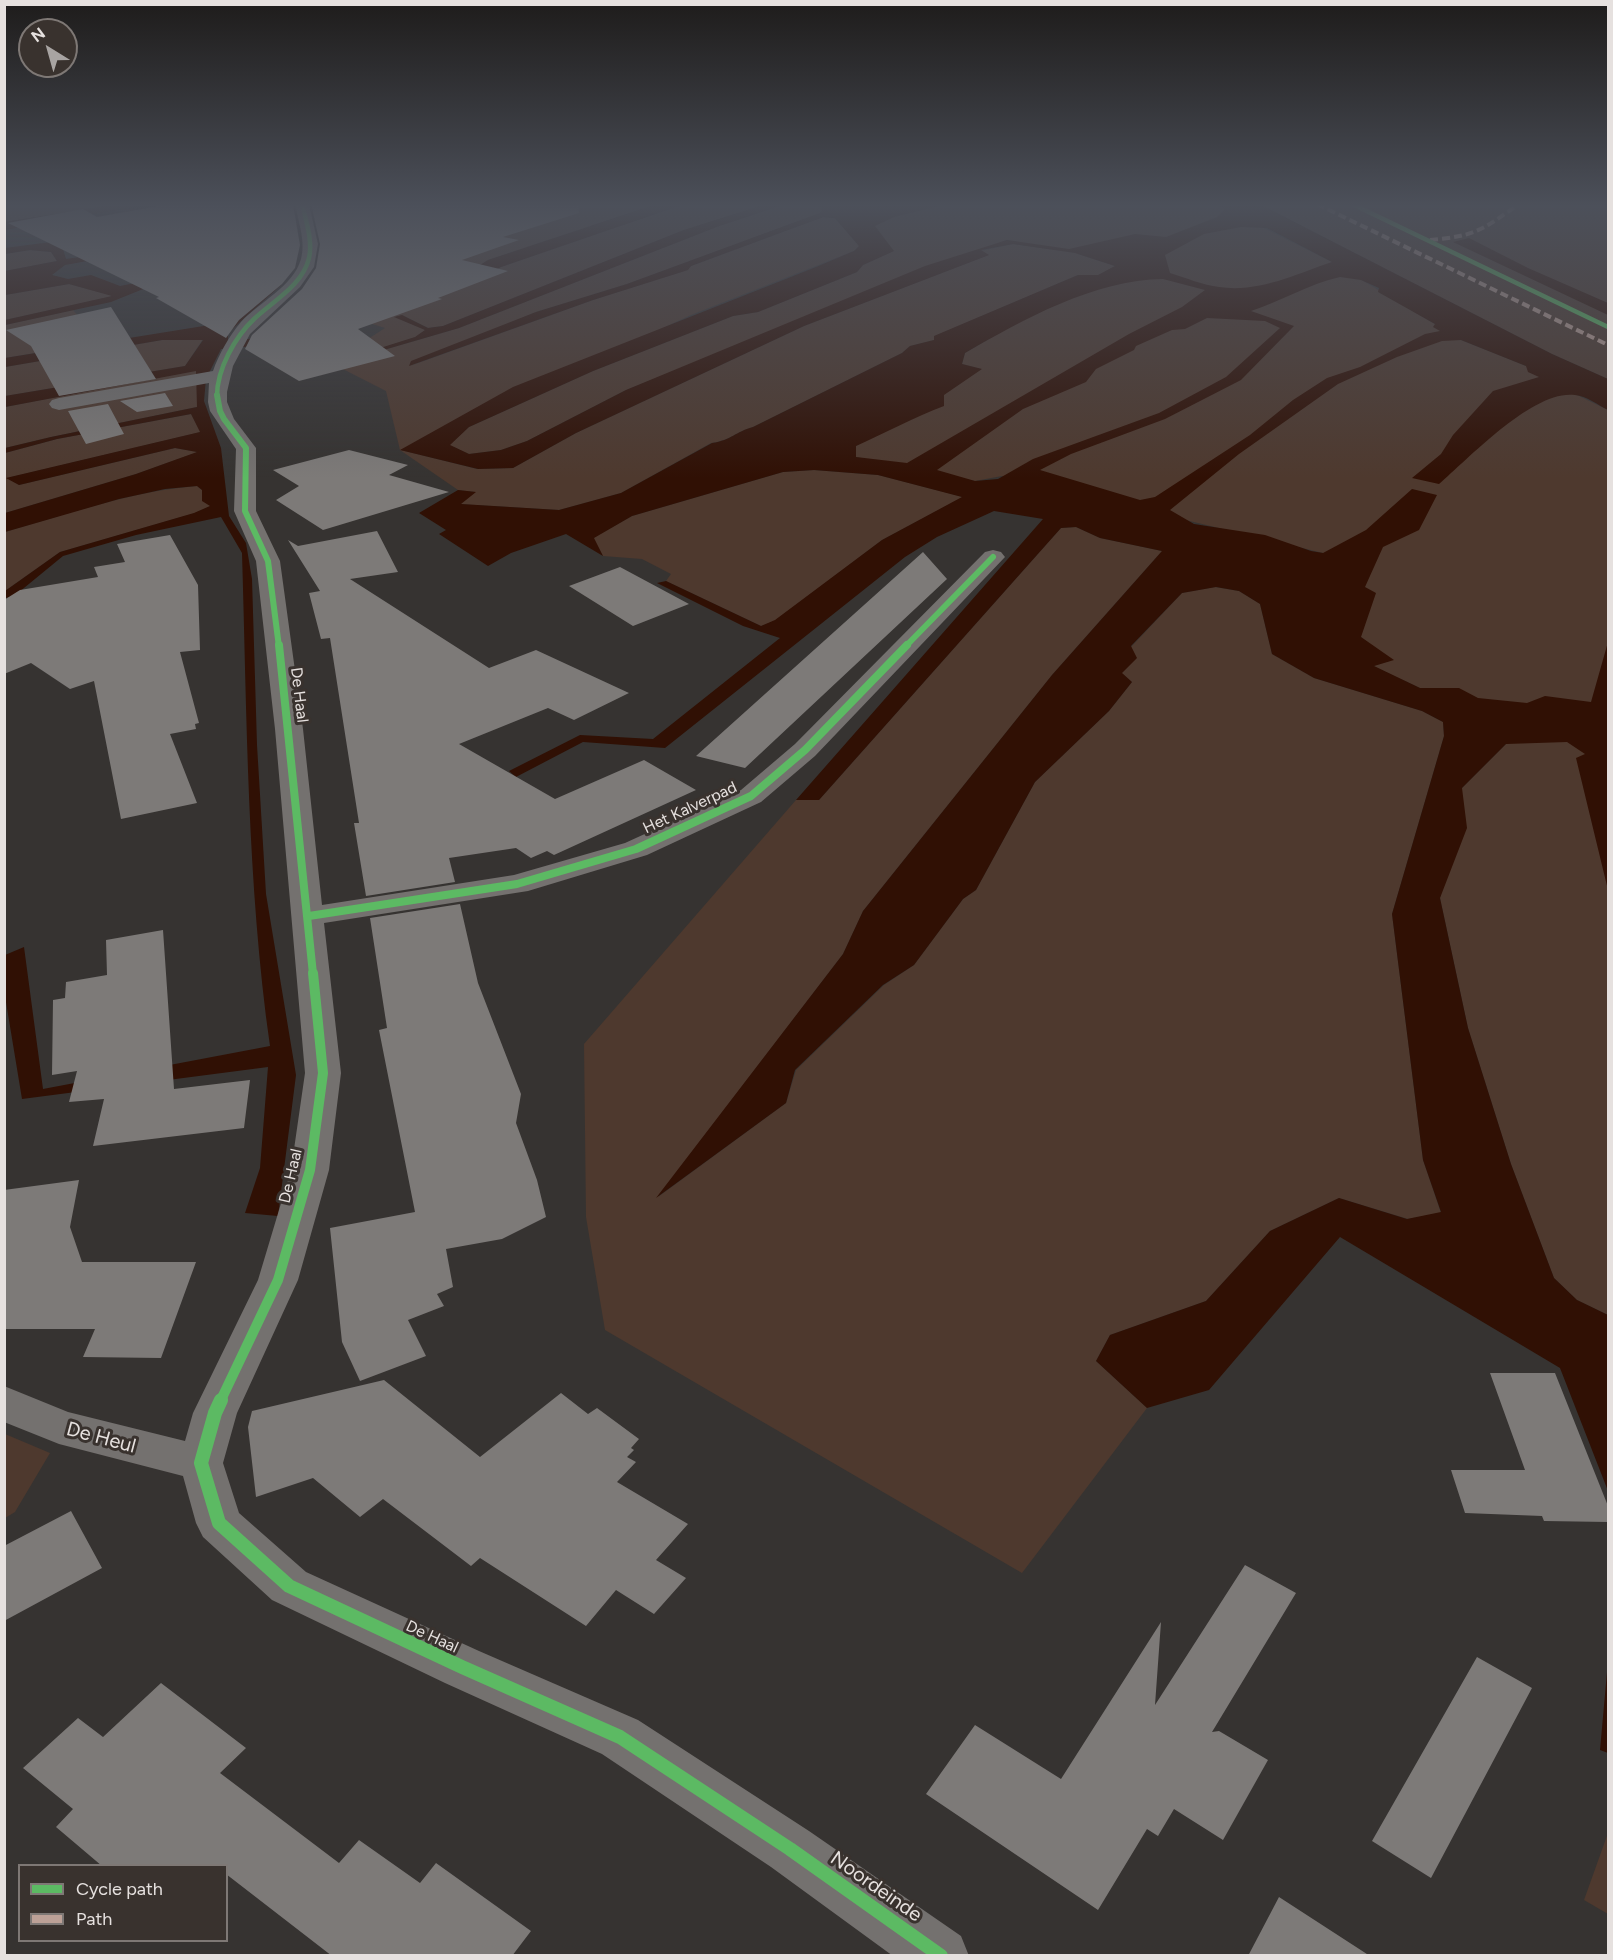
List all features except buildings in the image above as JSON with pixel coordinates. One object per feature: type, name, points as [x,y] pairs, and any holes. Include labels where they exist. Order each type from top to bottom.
[{"type":"street","name":"De Haal","points":[[282,295],[248,326],[232,346],[218,375],[215,395],[222,418],[246,448],[245,511],[268,561],[309,916],[323,1073],[310,1170],[278,1280],[215,1413],[201,1463],[219,1523],[289,1586],[462,1667],[620,1737],[790,1849]]},
{"type":"street","points":[[59,404],[191,378],[218,375]]},
{"type":"street","name":"Het Kalverpad","points":[[309,916],[517,884],[636,849],[751,796],[805,750],[993,557]]},
{"type":"street","name":"De Heul","points":[[4,1403],[59,1427],[201,1463]]},
{"type":"street","name":"Noordeinde","points":[[790,1849],[941,1956]]},
{"type":"shaded area","points":[[5,295],[114,296],[5,320]]},
{"type":"shaded area","points":[[110,295],[127,295],[111,302],[5,325],[5,320],[112,296]]},
{"type":"shaded area","points":[[181,295],[270,295],[228,333],[228,342],[268,336],[406,295],[436,295],[255,346],[221,349],[206,379],[204,401],[221,448],[229,516],[246,543],[252,579],[257,745],[266,894],[296,1075],[278,1216],[245,1213],[260,1168],[268,1067],[22,1099],[5,996],[5,955],[24,947],[43,1089],[270,1046],[262,985],[252,862],[242,553],[221,517],[136,535],[63,556],[13,597],[5,598],[5,591],[60,552],[194,513],[210,506],[202,501],[202,490],[197,486],[165,489],[119,499],[5,532],[5,513],[136,474],[197,452],[175,448],[19,485],[6,478],[200,432],[191,414],[57,439],[5,453],[5,448],[197,407],[196,371],[5,407],[5,396],[185,366],[203,340],[162,340],[5,367],[5,358],[216,324]]},
{"type":"shaded area","points":[[436,295],[520,295],[443,326],[428,328],[402,315],[396,317],[426,330],[416,337],[360,355],[459,328],[542,295],[590,295],[536,312],[410,366],[607,295],[741,295],[691,315],[401,450],[477,469],[513,468],[576,433],[804,326],[883,295],[1030,295],[935,336],[934,340],[910,346],[902,353],[753,427],[724,440],[711,443],[621,493],[559,510],[459,504],[475,492],[458,490],[400,450],[386,391],[331,363],[385,328],[353,318]]},
{"type":"shaded area","points":[[520,295],[542,295],[459,328],[363,356],[358,355],[415,337],[425,330],[394,317],[402,315],[428,328],[443,326]]},
{"type":"shaded area","points":[[590,295],[607,295],[409,366],[411,361],[536,312]]},
{"type":"shaded area","points":[[744,295],[799,295],[758,312],[733,316],[593,371],[469,427],[450,445],[469,454],[501,450],[527,441],[626,390],[854,295],[884,295],[804,326],[576,433],[513,468],[478,469],[400,450],[513,387]]},
{"type":"shaded area","points":[[799,295],[866,295],[626,390],[527,441],[501,450],[469,454],[449,445],[469,427],[593,371],[733,316],[758,312]]},
{"type":"shaded area","points":[[1030,295],[1082,295],[1035,315],[965,353],[962,364],[982,369],[944,395],[944,406],[856,446],[856,457],[907,463],[1129,334],[1182,307],[1198,295],[1288,295],[1251,311],[1294,326],[1241,380],[1165,419],[1071,454],[1040,470],[1140,500],[1155,497],[1250,435],[1293,400],[1327,378],[1360,367],[1425,334],[1440,331],[1433,327],[1435,324],[1384,295],[1438,295],[1552,354],[1608,379],[1608,410],[1579,396],[1559,396],[1522,414],[1484,443],[1439,484],[1412,478],[1441,454],[1453,435],[1493,391],[1539,377],[1528,372],[1526,366],[1461,340],[1442,341],[1397,357],[1338,384],[1239,454],[1170,510],[1194,524],[1265,535],[1323,553],[1366,530],[1412,489],[1437,495],[1419,530],[1383,547],[1365,587],[1376,593],[1361,637],[1394,660],[1374,666],[1420,688],[1459,688],[1478,698],[1527,703],[1545,696],[1591,702],[1608,642],[1608,890],[1576,758],[1585,754],[1567,742],[1506,744],[1462,788],[1467,828],[1440,898],[1468,1028],[1511,1164],[1554,1278],[1577,1300],[1608,1315],[1608,1491],[1560,1368],[1340,1237],[1209,1390],[1147,1408],[1096,1361],[1110,1335],[1206,1301],[1270,1231],[1339,1198],[1407,1219],[1441,1212],[1423,1160],[1392,914],[1444,736],[1443,722],[1422,711],[1314,678],[1272,654],[1260,604],[1239,591],[1216,587],[1182,593],[1131,646],[1137,658],[1122,673],[1132,682],[1109,711],[1035,782],[976,890],[963,899],[914,965],[883,985],[795,1070],[786,1103],[656,1198],[843,954],[863,911],[1052,675],[1162,551],[1100,538],[1076,527],[1061,528],[819,800],[796,800],[1043,519],[994,511],[937,537],[905,557],[665,748],[583,742],[516,777],[509,771],[580,735],[653,739],[780,638],[743,626],[657,583],[666,581],[761,626],[775,620],[882,540],[962,497],[878,475],[814,470],[783,472],[632,516],[594,538],[603,556],[566,534],[511,553],[488,566],[439,534],[446,530],[419,513],[458,490],[476,492],[461,504],[559,510],[621,493],[712,443],[753,427],[902,353],[910,346],[934,340],[934,336]],"holes":[[[1207,318],[1265,321],[1280,328],[1226,377],[1159,413],[1033,459],[998,479],[975,481],[937,470],[1023,409],[1086,382],[1096,369],[1134,350],[1136,346],[1172,330],[1185,329]]]},
{"type":"shaded area","points":[[1076,295],[1387,295],[1461,340],[1526,366],[1608,410],[1608,1315],[1577,1300],[1554,1278],[1511,1164],[1468,1028],[1440,898],[1462,788],[1506,744],[1420,688],[1373,666],[1389,661],[1361,637],[1323,553],[1002,476],[975,481],[856,457],[856,446],[981,369],[962,364],[965,353],[1018,322]]},
{"type":"shaded area","points":[[1438,295],[1608,295],[1608,379],[1552,354]]},
{"type":"shaded area","points":[[1567,295],[1591,295],[1608,303],[1608,315]]},
{"type":"shaded area","points":[[73,310],[101,342],[5,358],[5,325]]},
{"type":"shaded area","points":[[203,339],[185,366],[5,396],[5,367],[162,340]]},
{"type":"shaded area","points":[[197,370],[197,407],[5,448],[5,407]]},
{"type":"shaded area","points":[[191,414],[201,432],[7,478],[19,485],[175,448],[198,452],[136,474],[5,513],[5,453],[57,439]]},
{"type":"shaded area","points":[[814,470],[878,475],[963,497],[882,540],[775,621],[761,626],[666,581],[671,574],[642,559],[603,556],[593,538],[632,516],[783,472]]},
{"type":"shaded area","points":[[197,486],[202,490],[211,506],[195,513],[60,552],[5,591],[5,532],[124,498]]},
{"type":"shaded area","points":[[1076,527],[1100,538],[1162,551],[1052,675],[863,911],[843,954],[658,1197],[786,1103],[796,1070],[884,985],[914,965],[963,899],[976,890],[1035,782],[1109,711],[1132,682],[1121,673],[1131,647],[1182,593],[1215,587],[1239,591],[1260,604],[1272,654],[1314,678],[1422,711],[1443,722],[1444,736],[1392,914],[1423,1160],[1441,1213],[1408,1219],[1339,1198],[1270,1231],[1206,1301],[1110,1335],[1096,1361],[1147,1408],[1022,1573],[605,1330],[586,1217],[584,1044],[796,800],[819,800],[1061,528]]},
{"type":"shaded area","points":[[5,1434],[50,1453],[15,1512],[5,1518]]},
{"type":"shaded area","points":[[1608,1661],[1608,1753],[1600,1750]]},
{"type":"shaded area","points":[[1608,1833],[1608,1914],[1584,1900]]},
{"type":"marked path","points":[[1506,295],[1608,345]]},
{"type":"cycle path","points":[[281,295],[247,326],[231,350],[219,380],[217,402],[224,419],[246,448],[245,511],[268,561],[289,729],[323,1073],[310,1170],[278,1280],[215,1413],[201,1463],[219,1523],[289,1586],[462,1667],[620,1737],[790,1849],[941,1956]]},
{"type":"cycle path","points":[[1542,295],[1608,327]]},
{"type":"cycle path","points":[[309,916],[517,884],[636,849],[751,796],[805,750],[993,557]]}]
